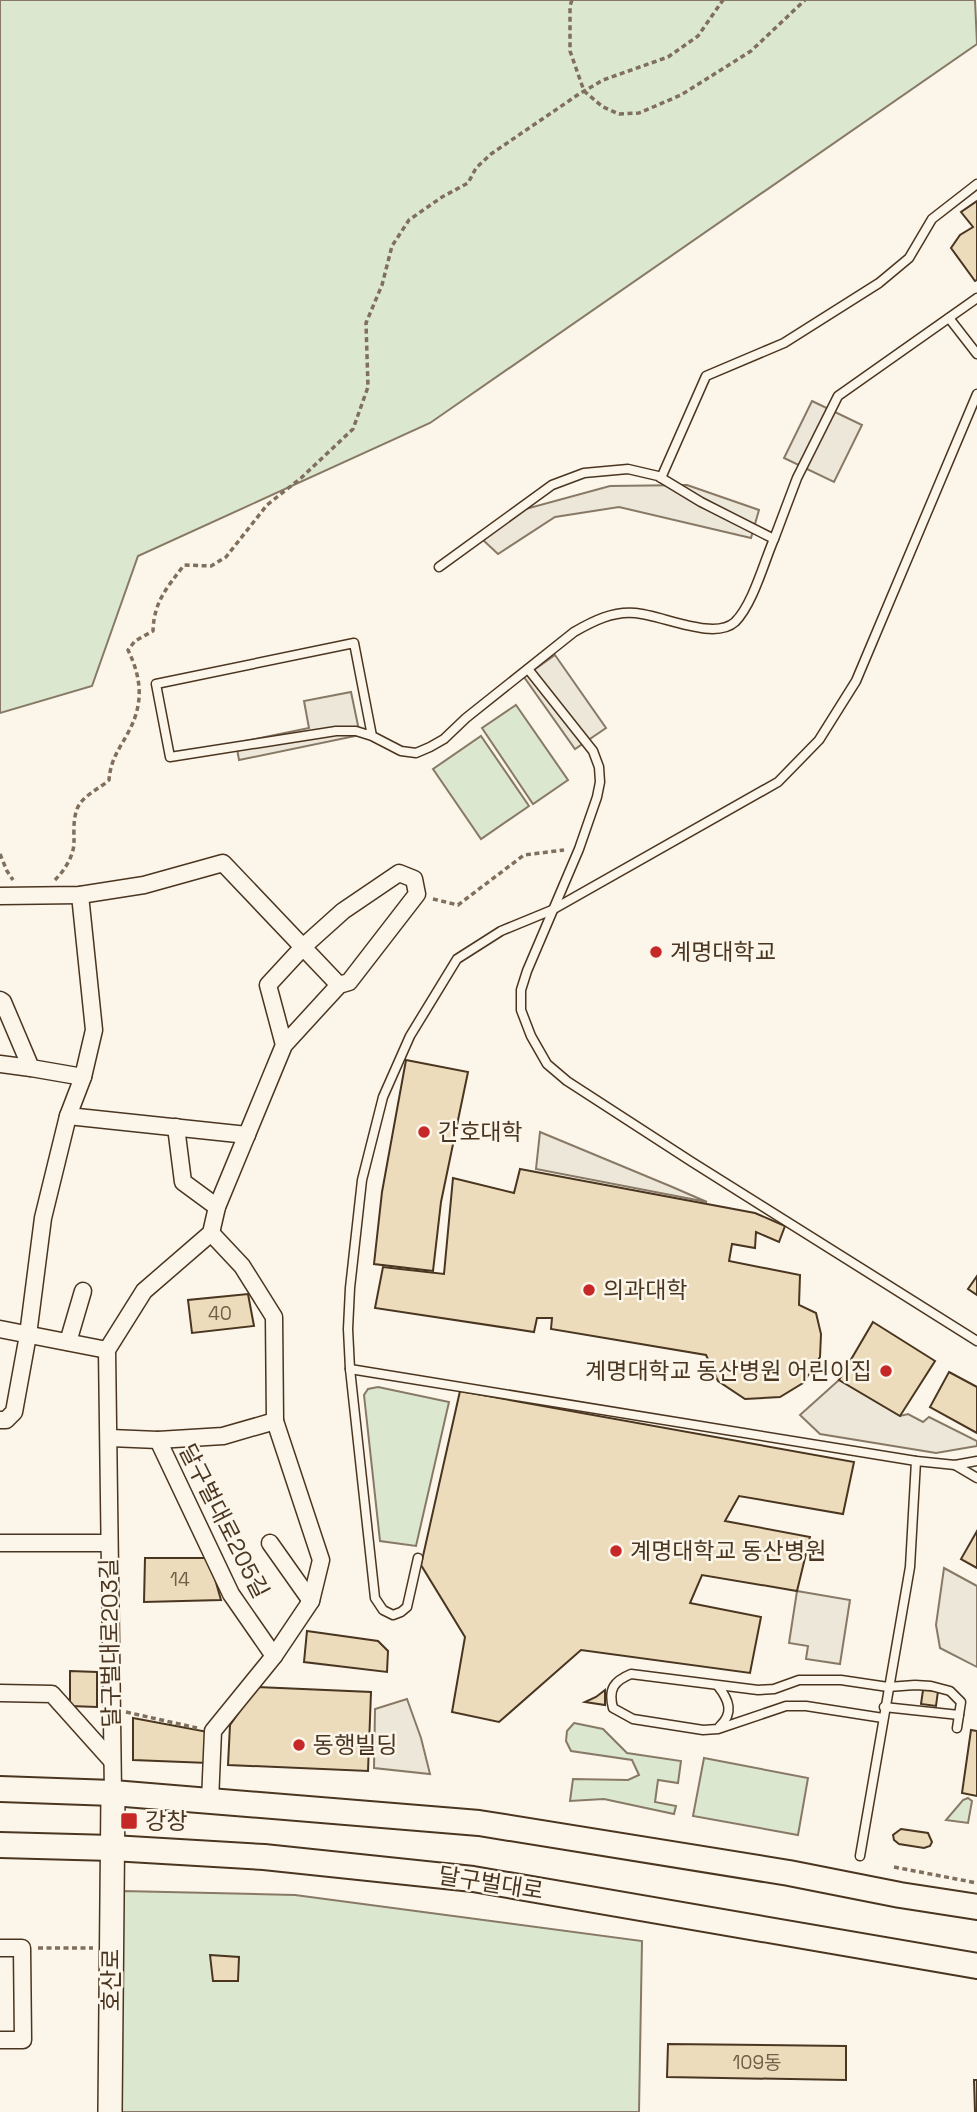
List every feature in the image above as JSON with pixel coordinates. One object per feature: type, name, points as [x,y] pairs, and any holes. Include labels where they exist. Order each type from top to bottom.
[{"type":"main road","points":[[0,1789],[113,1793],[479,1823],[789,1873],[977,1907]]},
{"type":"main road","name":"달구벌대로","points":[[0,1845],[264,1857],[472,1879],[977,1966]]},
{"type":"street","points":[[0,896],[80,895],[144,885],[223,863],[339,985]]},
{"type":"street","points":[[0,1329],[107,1350],[144,1291],[211,1233],[217,1207],[284,1045],[339,985],[349,982],[417,894],[414,879],[399,873],[343,911],[304,946],[268,985],[284,1045]]},
{"type":"street","points":[[0,1420],[6,1420],[14,1412],[28,1335],[43,1218],[68,1116],[83,1077],[94,1030],[80,895]]},
{"type":"street","points":[[0,1000],[31,1068]]},
{"type":"street","points":[[0,1064],[83,1077]]},
{"type":"street","points":[[68,1116],[247,1135]]},
{"type":"street","points":[[176,1127],[183,1182],[217,1207]]},
{"type":"street","points":[[211,1233],[242,1266],[274,1317],[275,1421],[321,1560],[312,1601],[274,1656],[213,1731],[211,1801]]},
{"type":"street","points":[[68,1342],[83,1291]]},
{"type":"street","name":"달구벌대로203길","points":[[107,1350],[110,1438],[108,1543],[112,1848]]},
{"type":"street","points":[[110,1438],[158,1440],[223,1436],[275,1421]]},
{"type":"street","name":"달구벌대로205길","points":[[158,1440],[231,1594],[274,1656]]},
{"type":"street","points":[[0,1544],[108,1543]]},
{"type":"street","name":"달구벌대로205길","points":[[270,1543],[312,1601]]},
{"type":"street","points":[[0,1693],[52,1694],[112,1761]]},
{"type":"street","name":"호산로","points":[[110,2112],[112,1848]]},
{"type":"street","points":[[0,1948],[22,1948],[23,2040],[0,2040]]},
{"type":"lane","points":[[661,478],[706,376],[784,343],[879,283],[909,258],[932,219],[977,184]]},
{"type":"lane","points":[[372,736],[354,643],[156,684],[170,757],[336,731],[356,731],[401,751],[416,753],[444,739],[574,632],[592,622],[612,614],[633,613],[654,615],[698,628],[716,629],[733,624],[748,603],[797,478],[838,396],[977,298]]},
{"type":"lane","points":[[949,318],[977,354]]},
{"type":"lane","points":[[418,1558],[407,1606],[393,1615],[383,1610],[375,1598],[348,1329],[354,1234],[362,1180],[383,1097],[410,1035],[457,959],[501,931],[552,910],[778,782],[819,740],[856,681],[977,394]]},
{"type":"lane","points":[[439,568],[552,485],[584,473],[628,469],[661,478],[701,502],[775,539]]},
{"type":"lane","points":[[528,669],[593,751],[599,767],[597,797],[579,849],[521,990],[521,1010],[531,1036],[547,1064],[568,1081],[692,1162],[977,1341]]},
{"type":"lane","points":[[350,1369],[916,1461],[955,1465],[977,1461]]},
{"type":"lane","points":[[860,1856],[910,1567],[916,1461]]},
{"type":"lane","points":[[955,1465],[977,1478]]},
{"type":"lane","points":[[883,1718],[806,1706],[786,1706],[718,1729],[694,1729],[633,1719],[613,1708],[611,1694],[618,1679],[631,1674],[758,1690],[774,1689],[799,1680],[829,1679],[888,1687],[915,1685],[950,1691],[961,1702],[957,1728]]},
{"type":"lane","points":[[718,1686],[727,1697],[729,1715],[718,1729]]},
{"type":"lane","points":[[884,1707],[959,1715]]},
{"type":"path","points":[[572,0],[570,51],[584,91],[603,107],[619,114],[639,113],[681,95],[751,51],[805,0]]},
{"type":"path","points":[[42,896],[64,871],[74,845],[73,831],[77,809],[85,798],[108,780],[113,756],[131,728],[141,695],[139,676],[128,650],[135,641],[153,631],[153,613],[165,591],[184,565],[211,566],[226,557],[267,505],[301,478],[353,429],[368,387],[366,323],[382,285],[392,246],[410,220],[442,197],[468,183],[476,168],[491,153],[584,91],[603,80],[668,57],[698,36],[723,0]]},
{"type":"path","points":[[417,894],[458,905],[524,855],[579,849]]},
{"type":"path","points":[[112,1710],[213,1731]]},
{"type":"path","points":[[894,1867],[977,1882]]},
{"type":"path","points":[[22,1948],[111,1948]]},
{"type":"green space","points":[[0,0],[975,0],[977,44],[430,423],[138,556],[92,686],[0,713]]},
{"type":"green space","points":[[516,705],[568,780],[533,804],[482,728]]},
{"type":"green space","points":[[481,736],[529,806],[481,839],[433,769]]},
{"type":"green space","points":[[378,1387],[449,1402],[416,1546],[380,1541],[364,1395],[368,1389]]},
{"type":"green space","points":[[574,1723],[603,1729],[627,1753],[681,1761],[678,1783],[658,1780],[655,1802],[676,1806],[674,1814],[604,1799],[570,1801],[573,1779],[628,1780],[639,1775],[632,1760],[571,1751],[566,1741],[567,1731]]},
{"type":"green space","points":[[704,1758],[808,1778],[798,1835],[693,1816]]},
{"type":"green space","points":[[968,1798],[972,1801],[968,1823],[946,1820],[963,1800]]},
{"type":"green space","points":[[122,1891],[295,1895],[642,1941],[639,2112],[120,2112]]},
{"type":"shaded area","points":[[812,401],[862,425],[834,482],[784,458]]},
{"type":"shaded area","points":[[687,485],[759,510],[751,538],[619,507],[555,517],[498,554],[483,540],[511,513],[610,486]]},
{"type":"shaded area","points":[[555,655],[606,728],[575,749],[524,677]]},
{"type":"shaded area","points":[[351,692],[360,735],[239,760],[236,743],[309,728],[304,701]]},
{"type":"shaded area","points":[[540,1132],[670,1186],[707,1202],[536,1169]]},
{"type":"shaded area","points":[[839,1380],[900,1416],[908,1414],[923,1422],[929,1417],[977,1441],[977,1446],[936,1453],[820,1434],[800,1415]]},
{"type":"shaded area","points":[[944,1568],[977,1586],[977,1667],[940,1648],[936,1625]]},
{"type":"shaded area","points":[[797,1591],[850,1600],[840,1664],[806,1659],[808,1646],[789,1643]]},
{"type":"shaded area","points":[[407,1699],[430,1774],[374,1768],[375,1709]]},
{"type":"building","points":[[977,201],[975,281],[951,248],[960,235],[973,227],[961,212]]},
{"type":"building","name":"간호대학","points":[[406,1060],[468,1072],[441,1202],[433,1271],[374,1264],[382,1192]]},
{"type":"building","name":"의과대학","points":[[520,1169],[755,1213],[785,1226],[779,1242],[756,1232],[755,1248],[732,1244],[729,1261],[800,1275],[799,1305],[816,1313],[821,1334],[820,1357],[803,1383],[780,1397],[745,1399],[718,1381],[706,1355],[551,1329],[552,1318],[537,1318],[534,1332],[375,1308],[383,1267],[444,1274],[453,1178],[514,1193]]},
{"type":"building","points":[[977,1276],[977,1295],[968,1289]]},
{"type":"building","points":[[248,1294],[254,1326],[192,1333],[188,1300]]},
{"type":"building","name":"계명대학교 동산병원 어린이집","points":[[873,1322],[935,1361],[900,1416],[839,1380]]},
{"type":"building","points":[[949,1372],[977,1387],[977,1433],[930,1407]]},
{"type":"building","name":"계명대학교 동산병원","points":[[460,1391],[854,1462],[843,1514],[739,1496],[725,1521],[810,1537],[797,1591],[702,1575],[690,1603],[761,1617],[750,1673],[581,1650],[499,1722],[452,1712],[465,1637],[421,1565]]},
{"type":"building","points":[[977,1531],[977,1568],[961,1559]]},
{"type":"building","points":[[145,1558],[209,1558],[221,1600],[144,1602]]},
{"type":"building","points":[[307,1631],[378,1641],[388,1651],[387,1672],[304,1662]]},
{"type":"building","points":[[70,1671],[97,1672],[97,1707],[70,1706]]},
{"type":"building","name":"동행빌딩","points":[[257,1687],[371,1692],[368,1771],[228,1765],[230,1725]]},
{"type":"building","points":[[605,1690],[605,1705],[585,1702],[596,1697]]},
{"type":"building","points":[[923,1690],[938,1691],[936,1706],[921,1704]]},
{"type":"building","points":[[133,1718],[208,1732],[208,1763],[133,1760]]},
{"type":"building","points":[[971,1730],[977,1731],[977,1796],[962,1793]]},
{"type":"building","points":[[901,1829],[928,1833],[932,1842],[930,1846],[924,1848],[899,1844],[893,1835]]},
{"type":"building","points":[[210,1955],[239,1957],[238,1981],[213,1981]]},
{"type":"building","points":[[668,2044],[846,2046],[846,2080],[667,2077]]},
{"type":"building","points":[[974,2080],[977,2080],[977,2112],[975,2112]]},
{"type":"place","name":"계명대학교","points":[[656,952]]},
{"type":"place","name":"간호대학","points":[[424,1132]]},
{"type":"place","name":"의과대학","points":[[589,1290]]},
{"type":"place","name":"계명대학교 동산병원 어린이집","points":[[886,1371]]},
{"type":"place","name":"계명대학교 동산병원","points":[[616,1551]]},
{"type":"place","name":"동행빌딩","points":[[299,1745]]},
{"type":"place","name":"강창","points":[[129,1821]]}]
